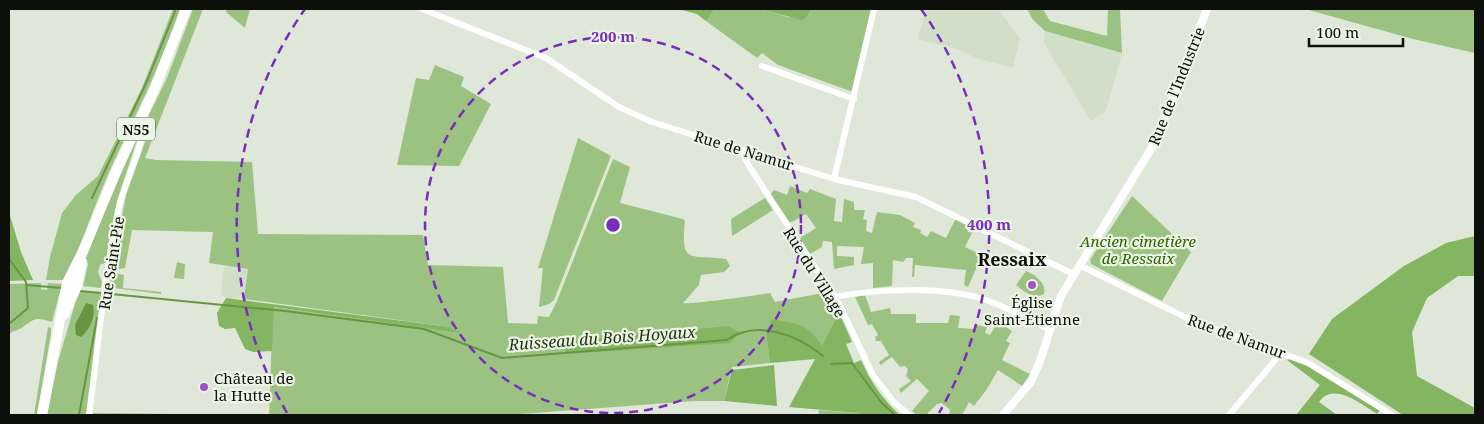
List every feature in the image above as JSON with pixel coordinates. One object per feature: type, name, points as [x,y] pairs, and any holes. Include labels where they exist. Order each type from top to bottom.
[{"type":"main road","name":"N55","points":[[42,415],[68,284],[104,197],[144,113],[186,9]]},
{"type":"street","name":"Rue de Namur","points":[[422,9],[546,58],[590,89],[640,117],[834,179],[916,197],[1073,274]]},
{"type":"street","points":[[834,179],[874,9]]},
{"type":"street","name":"Rue de l'Industrie","points":[[1003,415],[1031,382],[1040,361],[1048,329],[1061,296],[1157,139],[1207,9]]},
{"type":"street","points":[[762,66],[854,99]]},
{"type":"street","name":"Rue Saint-Pie","points":[[89,415],[119,210],[142,135],[144,113]]},
{"type":"street","name":"Rue du Village","points":[[745,150],[746,161],[833,295],[873,375],[893,401],[909,415]]},
{"type":"street","name":"Rue de Namur","points":[[1079,264],[1172,312],[1308,362],[1392,415]]},
{"type":"street","points":[[833,295],[903,290],[970,296],[990,302],[1048,329]]},
{"type":"street","points":[[1229,415],[1281,353]]},
{"type":"shaded area","points":[[678,9],[714,9],[706,21],[697,14]]},
{"type":"shaded area","points":[[759,9],[811,9],[807,17],[802,20]]},
{"type":"shaded area","points":[[926,9],[998,9],[1020,39],[1013,68],[976,58],[955,48],[918,39]]},
{"type":"shaded area","points":[[1045,31],[1122,53],[1106,111],[1091,121],[1044,43]]},
{"type":"shaded area","points":[[9,212],[21,252],[33,280],[9,281]]},
{"type":"shaded area","points":[[1475,236],[1475,276],[1458,276],[1427,298],[1412,332],[1417,376],[1475,408],[1475,415],[1403,415],[1309,354],[1332,319],[1404,266],[1446,243]]},
{"type":"shaded area","points":[[224,266],[248,269],[244,299],[226,298],[221,294]]},
{"type":"shaded area","points":[[226,298],[450,327],[461,333],[274,307],[272,351],[253,352],[245,349],[235,328],[225,329],[219,326],[217,313]]},
{"type":"shaded area","points":[[86,303],[93,305],[94,314],[90,327],[81,337],[76,335],[75,325]]},
{"type":"shaded area","points":[[839,312],[852,342],[846,344],[854,363],[861,360],[878,390],[900,415],[861,415],[858,413],[789,407],[815,359],[770,363],[766,333],[772,319],[806,328],[822,345]]},
{"type":"shaded area","points":[[728,326],[740,333],[730,343],[565,354],[564,342]]},
{"type":"shaded area","points":[[1293,358],[1306,364],[1380,410],[1377,414],[1348,397],[1332,394],[1325,396],[1319,402],[1337,415],[1296,415],[1320,385],[1287,360]]},
{"type":"shaded area","points":[[774,365],[777,406],[724,401],[732,370]]},
{"type":"green space","points":[[173,9],[180,9],[173,30],[110,170],[65,280],[46,280],[62,213],[76,195],[98,176],[142,88]]},
{"type":"green space","points":[[193,9],[203,9],[145,158],[156,160],[252,162],[258,234],[423,235],[428,265],[503,267],[508,323],[537,324],[538,316],[549,317],[613,159],[630,167],[620,203],[683,219],[685,221],[684,245],[690,255],[726,259],[730,266],[724,272],[701,275],[699,285],[683,303],[770,293],[775,302],[828,292],[839,312],[822,345],[766,333],[770,363],[732,367],[724,401],[694,401],[508,415],[269,415],[273,307],[459,332],[450,327],[244,299],[248,269],[209,263],[213,232],[132,230],[125,268],[117,269],[113,266],[126,195],[149,131],[149,115],[167,78]],"holes":[[[661,334],[565,354],[564,342]]]},
{"type":"green space","points":[[227,9],[250,9],[245,28],[226,12]]},
{"type":"green space","points":[[712,9],[759,9],[788,17],[807,17],[811,9],[872,9],[853,92],[778,65],[762,53],[757,58],[706,21]]},
{"type":"green space","points":[[1027,9],[1043,9],[1050,21],[1107,36],[1108,9],[1120,9],[1122,53],[1045,31],[1033,20]]},
{"type":"green space","points":[[1305,9],[1475,9],[1475,53],[1413,39]]},
{"type":"green space","points":[[435,65],[464,77],[461,86],[491,104],[459,166],[397,165],[416,78],[429,80]]},
{"type":"green space","points":[[140,131],[117,201],[107,262],[100,265],[98,272],[102,282],[101,288],[83,286],[88,264],[86,258]]},
{"type":"green space","points":[[578,138],[611,156],[554,300],[549,304],[539,307],[543,268],[538,268]]},
{"type":"green space","points":[[790,186],[807,193],[810,189],[836,199],[834,221],[842,222],[844,199],[854,202],[854,210],[865,210],[863,219],[867,220],[866,231],[872,233],[877,212],[900,215],[915,223],[913,227],[921,230],[920,233],[927,237],[931,231],[946,238],[956,218],[975,227],[965,247],[982,255],[968,287],[964,285],[966,270],[915,265],[914,277],[912,277],[913,258],[906,258],[903,262],[893,260],[892,286],[873,288],[873,263],[861,264],[864,247],[837,246],[837,256],[854,257],[854,265],[834,269],[832,242],[823,241],[822,247],[810,254],[800,238],[816,228],[806,214],[792,222],[788,222],[770,195],[774,190],[787,195]]},
{"type":"green space","name":"Ancien cimetière de Ressaix","points":[[1132,196],[1191,252],[1162,301],[1091,264],[1090,260]]},
{"type":"green space","points":[[765,198],[773,210],[732,236],[731,219]]},
{"type":"green space","points":[[177,262],[185,264],[184,279],[174,278]]},
{"type":"green space","points":[[1026,271],[1042,283],[1044,294],[1040,296],[1032,295],[1016,285]]},
{"type":"green space","points":[[115,273],[124,275],[123,288],[161,292],[161,294],[114,288],[110,282],[112,275]]},
{"type":"green space","points":[[41,283],[41,289],[47,290],[48,283],[62,284],[52,322],[36,319],[9,334],[9,284]]},
{"type":"green space","points":[[79,290],[103,294],[86,415],[47,415],[58,362]]},
{"type":"green space","points":[[865,295],[871,312],[890,308],[891,314],[916,314],[916,323],[948,323],[950,315],[960,316],[958,328],[975,329],[976,325],[987,327],[985,333],[990,335],[998,322],[1012,331],[1006,341],[1010,343],[1002,360],[1030,374],[1022,386],[998,370],[974,406],[969,402],[962,415],[949,415],[950,410],[942,403],[937,404],[926,415],[917,415],[912,411],[929,391],[917,379],[901,393],[899,389],[911,381],[906,376],[908,369],[905,366],[900,367],[892,357],[880,365],[879,362],[889,355],[881,341],[875,341],[875,337],[878,335],[872,324],[868,325],[855,297]]},
{"type":"green space","points":[[48,327],[51,328],[51,333],[37,415],[34,415]]},
{"type":"green space","points":[[819,410],[858,413],[861,415],[818,415]]},
{"type":"green space","points":[[93,413],[179,414],[179,415],[92,415]]},
{"type":"waterway","points":[[92,198],[147,81],[176,9]]},
{"type":"waterway","points":[[9,259],[26,282],[28,308],[9,324]]},
{"type":"waterway","points":[[27,285],[61,288]]},
{"type":"waterway","name":"Ruisseau du Bois Hoyaux","points":[[80,291],[102,293]]},
{"type":"waterway","name":"Ruisseau du Bois Hoyaux","points":[[111,294],[285,311],[424,329],[502,358],[727,340],[739,334],[764,330],[790,336],[813,348],[823,356]]},
{"type":"waterway","points":[[79,415],[97,318]]},
{"type":"waterway","points":[[831,364],[852,363],[881,402],[895,415]]},
{"type":"place","name":"Église Saint-Étienne","points":[[1032,285]]},
{"type":"place","name":"Château de la Hutte","points":[[204,387]]},
{"type":"district","name":"Ressaix","points":[[1012,259]]}]
